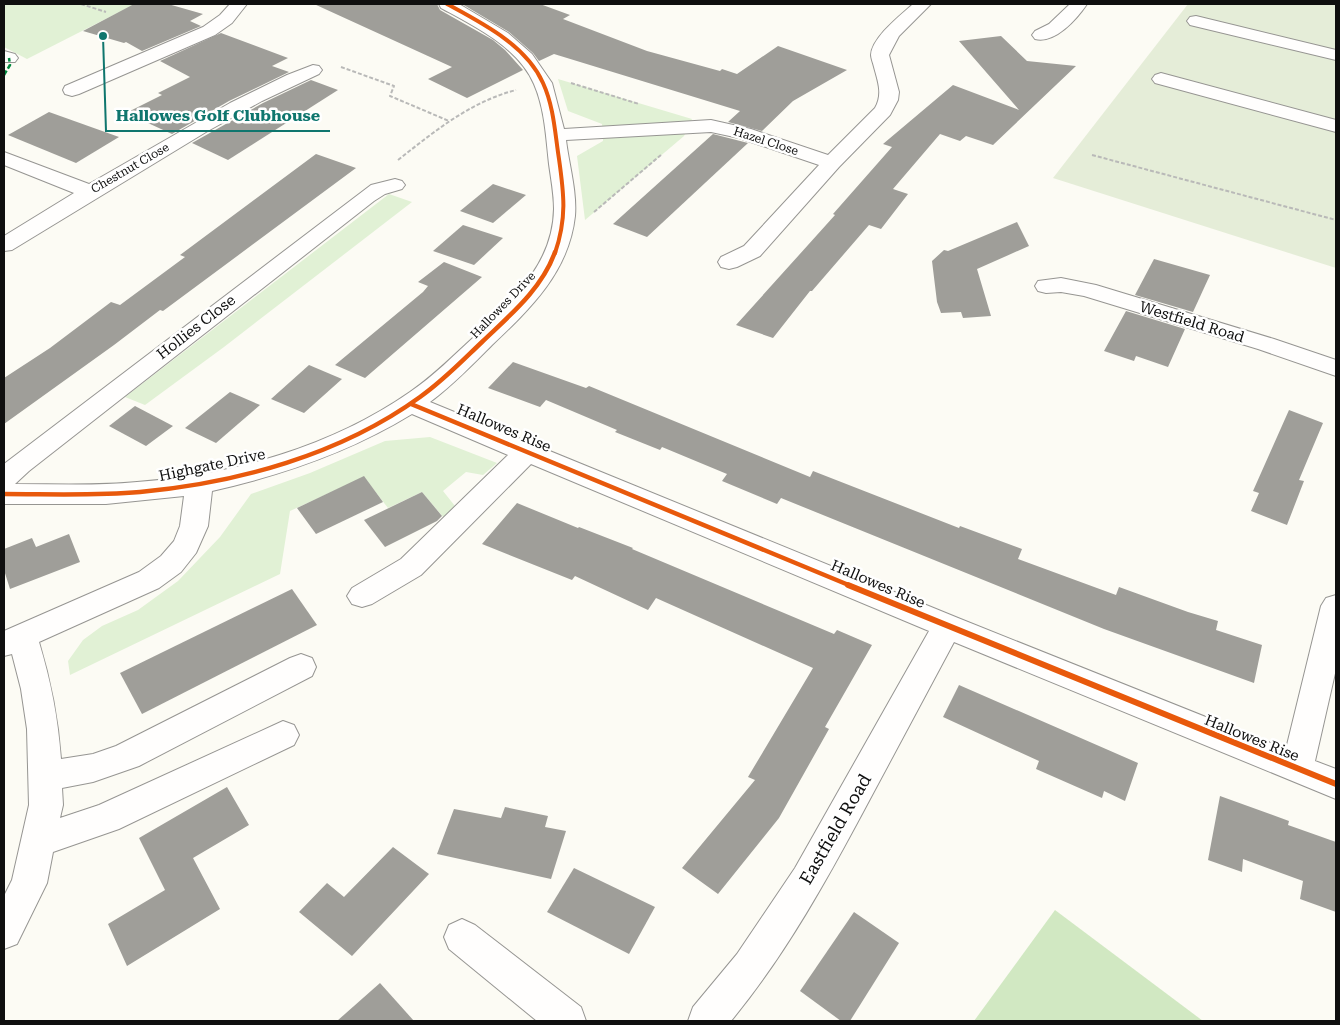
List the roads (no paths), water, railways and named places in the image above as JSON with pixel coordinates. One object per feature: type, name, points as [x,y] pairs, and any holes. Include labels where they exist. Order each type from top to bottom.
[{"type":"street","points":[[72,90],[209,31],[226,19],[239,4]]},
{"type":"street","name":"Hallowes Drive","points":[[411,404],[454,368],[531,293],[554,258],[564,216],[563,193],[555,135],[544,84],[538,74],[521,55],[498,34],[447,4]]},
{"type":"street","points":[[729,262],[752,251],[832,163],[883,111],[889,100],[890,92],[880,55],[885,43],[893,32],[922,4]]},
{"type":"street","points":[[1041,35],[1055,28],[1079,4]]},
{"type":"street","points":[[1196,21],[1336,54]]},
{"type":"street","name":"Chestnut Close","points":[[4,246],[90,192],[203,126],[291,79],[313,70]]},
{"type":"street","points":[[1161,78],[1336,126]]},
{"type":"street","name":"Hazel Close","points":[[555,135],[711,126],[744,133],[832,163]]},
{"type":"street","points":[[4,158],[90,192]]},
{"type":"street","name":"Hollies Close","points":[[4,479],[35,452],[359,203],[378,189],[395,185]]},
{"type":"street","name":"Westfield Road","points":[[1046,286],[1061,284],[1088,290],[1266,344],[1336,368]]},
{"type":"street","name":"Hallowes Rise","points":[[411,404],[947,626],[1336,784]]},
{"type":"street","name":"Highgate Drive","points":[[4,494],[91,495],[141,492],[199,483],[264,468],[323,448],[366,430],[411,404]]},
{"type":"street","points":[[362,596],[411,566],[527,452]]},
{"type":"street","points":[[4,932],[29,883],[46,805],[43,729],[36,689],[13,641],[149,580],[171,564],[186,546],[194,526],[199,483]]},
{"type":"street","points":[[1296,769],[1336,606]]},
{"type":"street","name":"Eastfield Road","points":[[707,1021],[735,989],[782,920],[827,846],[947,626]]},
{"type":"street","points":[[46,776],[93,768],[127,756],[301,667]]},
{"type":"street","points":[[39,842],[107,818],[283,735]]},
{"type":"street","points":[[462,936],[566,1021]]},
{"type":"place","name":"Hallowes Golf Clubhouse","points":[[103,36]]}]
